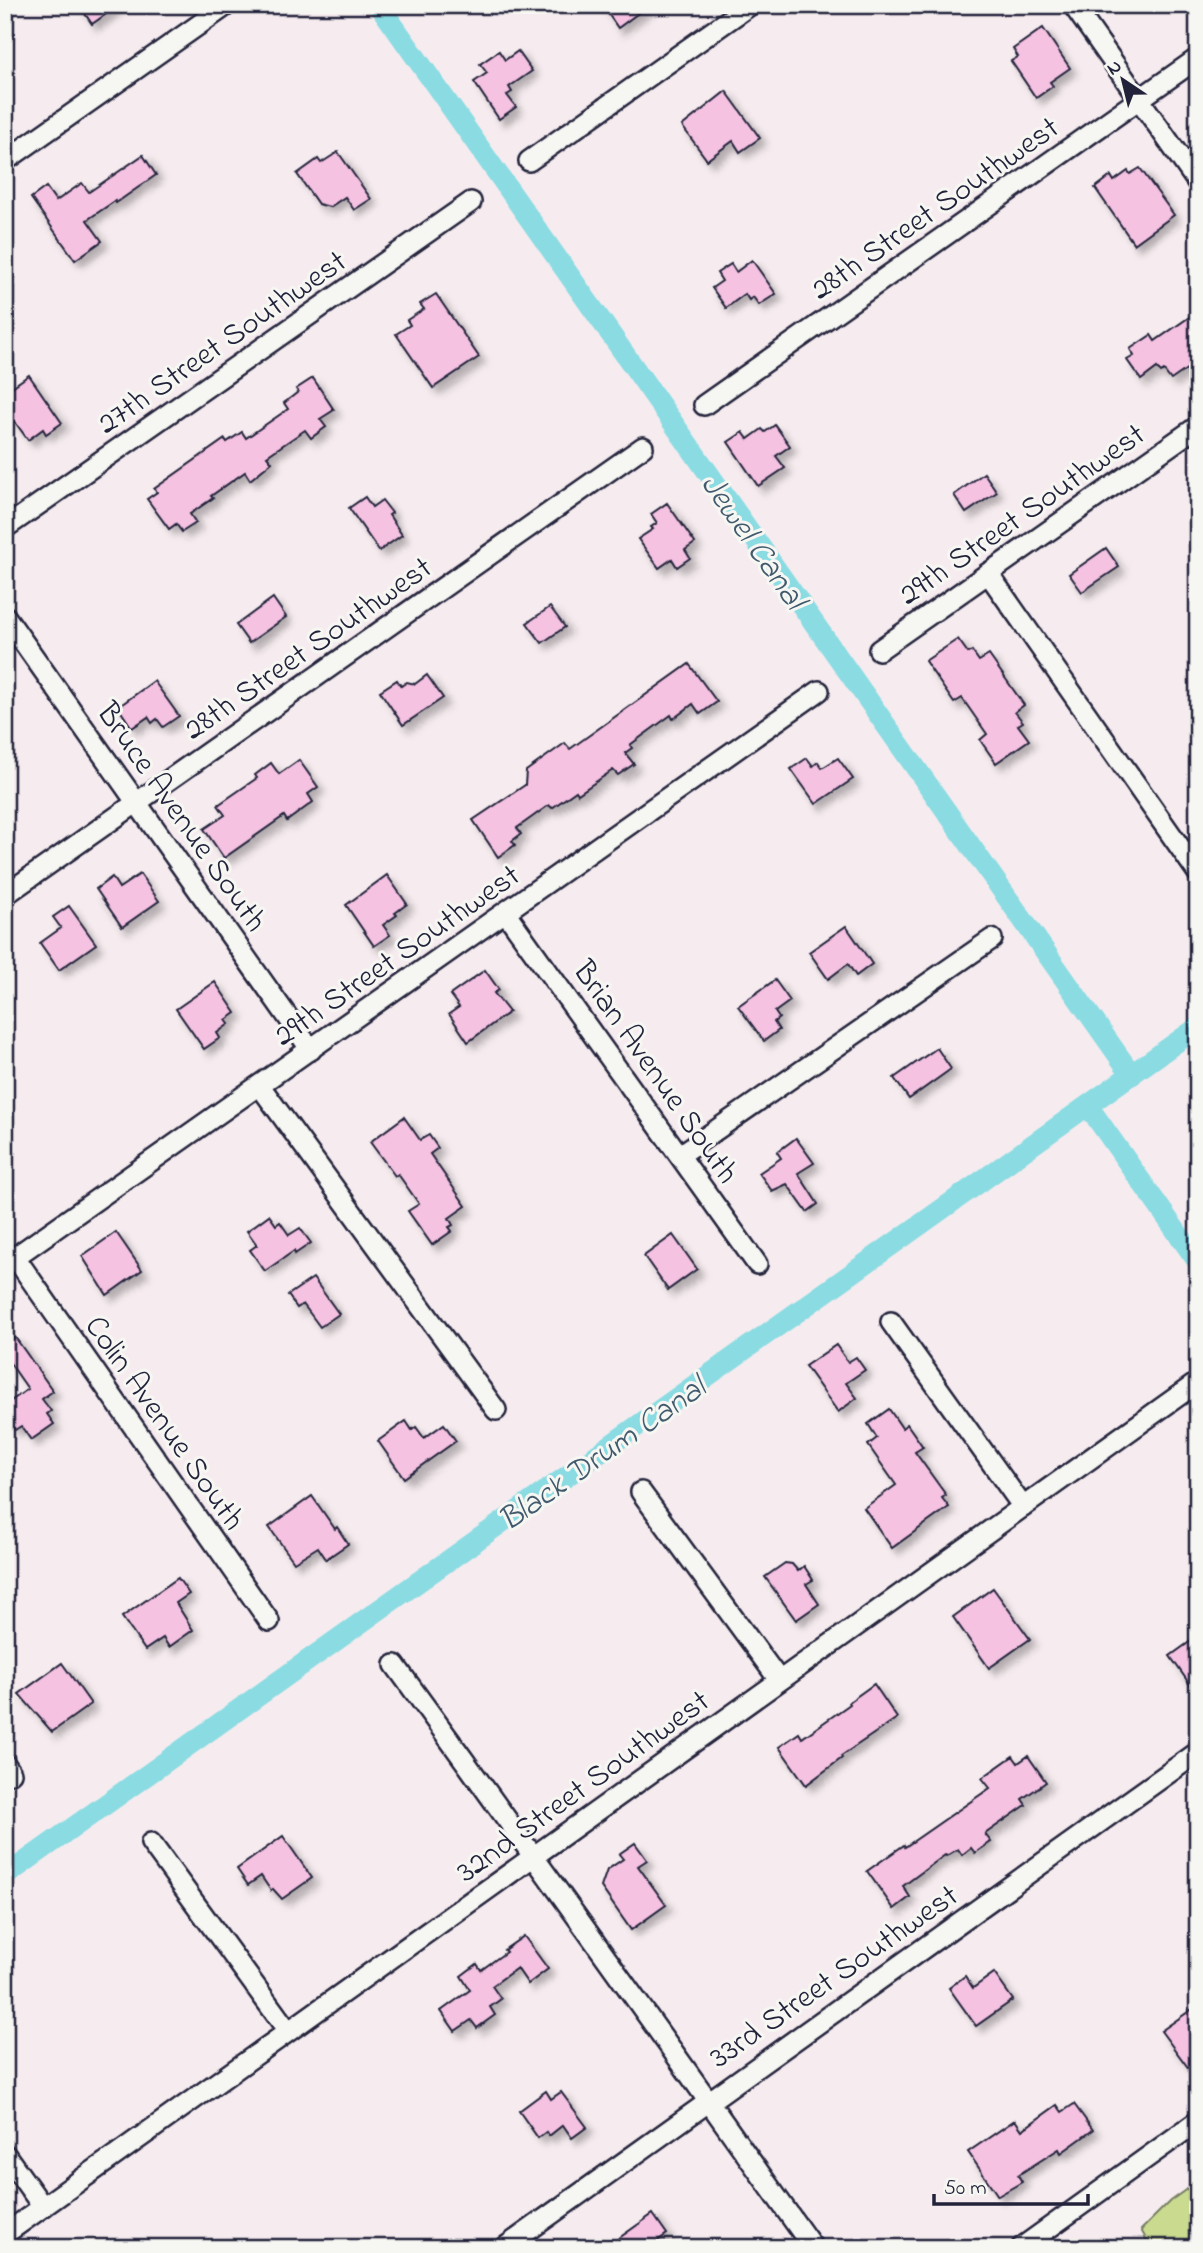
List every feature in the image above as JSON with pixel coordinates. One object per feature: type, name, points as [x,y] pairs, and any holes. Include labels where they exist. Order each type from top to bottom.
[{"type":"street","points":[[5,161],[227,5]]},
{"type":"street","points":[[529,161],[750,5]]},
{"type":"street","points":[[1073,5],[1198,183]]},
{"type":"street","name":"28th Street Southwest","points":[[704,405],[1198,58]]},
{"type":"street","name":"27th Street Southwest","points":[[5,528],[471,202]]},
{"type":"street","name":"29th Street Southwest","points":[[879,650],[1198,426]]},
{"type":"street","name":"28th Street Southwest","points":[[5,895],[643,447]]},
{"type":"street","points":[[988,573],[1198,873]]},
{"type":"street","name":"Bruce Avenue South","points":[[5,616],[311,1050]]},
{"type":"street","name":"29th Street Southwest","points":[[10,1260],[819,691]]},
{"type":"street","name":"Brian Avenue South","points":[[506,913],[757,1264]]},
{"type":"street","points":[[680,1155],[992,939]]},
{"type":"street","points":[[260,1086],[496,1410]]},
{"type":"street","name":"Colin Avenue South","points":[[10,1260],[269,1621]]},
{"type":"street","points":[[891,1322],[1023,1507]]},
{"type":"street","name":"32nd Street Southwest","points":[[5,2234],[1195,1384]]},
{"type":"street","points":[[641,1492],[779,1680]]},
{"type":"street","points":[[395,1665],[813,2248]]},
{"type":"street","name":"33rd Street Southwest","points":[[504,2248],[1198,1752]]},
{"type":"street","points":[[151,1843],[288,2031]]},
{"type":"street","points":[[1021,2248],[1198,2120]]},
{"type":"street","points":[[5,2154],[43,2207]]},
{"type":"green space","points":[[1198,2181],[1198,2248],[1151,2248],[1141,2230],[1170,2201]]},
{"type":"building","points":[[79,5],[119,5],[92,24]]},
{"type":"building","points":[[602,5],[649,5],[618,28]]},
{"type":"building","points":[[1043,28],[1070,68],[1050,82],[1053,86],[1036,98],[1011,61],[1018,57],[1013,49]]},
{"type":"building","points":[[499,51],[505,60],[518,51],[532,71],[509,87],[512,92],[507,95],[516,107],[499,119],[474,82],[487,73],[480,64]]},
{"type":"building","points":[[726,91],[760,138],[740,152],[733,141],[707,160],[682,126]]},
{"type":"building","points":[[338,152],[371,199],[354,210],[345,197],[330,207],[318,204],[297,174],[318,159],[321,163]]},
{"type":"building","points":[[143,155],[156,175],[87,220],[102,241],[75,260],[31,198],[46,187],[56,201],[82,183],[89,192]]},
{"type":"building","points":[[1140,168],[1174,215],[1134,244],[1095,188],[1111,176],[1114,181],[1128,171],[1130,174]]},
{"type":"building","points":[[752,260],[776,294],[759,305],[753,297],[749,300],[745,294],[726,308],[712,288],[722,281],[717,273],[731,264],[736,272]]},
{"type":"building","points":[[436,294],[479,357],[433,388],[396,334],[410,325],[407,320],[424,309],[420,304]]},
{"type":"building","points":[[1198,311],[1198,361],[1171,380],[1164,371],[1161,373],[1157,368],[1141,380],[1127,360],[1134,356],[1130,349],[1151,335],[1155,341]]},
{"type":"building","points":[[29,375],[62,423],[46,434],[43,429],[28,440],[5,408],[5,392]]},
{"type":"building","points":[[313,378],[334,410],[320,419],[326,427],[311,438],[305,430],[267,456],[272,462],[250,480],[245,472],[211,496],[213,498],[190,514],[196,523],[182,532],[176,524],[169,529],[147,499],[157,492],[154,489],[225,439],[227,442],[242,432],[246,438],[288,409],[284,403],[298,392],[296,389]]},
{"type":"building","points":[[775,425],[790,446],[776,456],[785,468],[758,486],[728,442],[743,432],[748,439],[762,429],[765,432]]},
{"type":"building","points":[[984,473],[997,492],[966,513],[954,495]]},
{"type":"building","points":[[365,497],[372,507],[382,500],[392,513],[389,515],[402,535],[379,551],[349,508]]},
{"type":"building","points":[[667,503],[695,543],[685,550],[690,558],[677,567],[672,559],[659,568],[638,539],[657,523],[651,514]]},
{"type":"building","points":[[1106,548],[1119,567],[1082,592],[1069,574]]},
{"type":"building","points":[[273,598],[286,617],[249,643],[236,625]]},
{"type":"building","points":[[550,607],[565,627],[542,643],[527,623]]},
{"type":"building","points":[[958,639],[968,653],[972,651],[979,661],[989,655],[1024,705],[1015,712],[1023,722],[1018,725],[1029,740],[996,763],[980,740],[987,734],[962,698],[954,703],[925,661]]},
{"type":"building","points":[[689,664],[717,702],[700,714],[693,704],[673,719],[671,715],[630,745],[632,748],[625,753],[634,764],[618,775],[613,770],[552,808],[549,805],[517,828],[521,834],[512,841],[515,845],[498,857],[473,820],[525,785],[526,771],[565,743],[570,749]]},
{"type":"building","points":[[427,675],[443,698],[403,725],[380,691],[397,680],[401,686],[407,682],[415,684]]},
{"type":"building","points":[[154,681],[179,716],[163,727],[157,719],[152,723],[148,717],[132,728],[118,707]]},
{"type":"building","points":[[807,758],[813,766],[818,762],[822,768],[838,758],[853,779],[816,804],[791,769]]},
{"type":"building","points":[[299,760],[318,787],[308,794],[313,802],[287,821],[284,816],[224,858],[204,829],[225,815],[218,805],[257,778],[255,775],[271,763],[279,774]]},
{"type":"building","points":[[140,874],[159,901],[122,927],[96,889],[112,877],[119,888]]},
{"type":"building","points":[[387,875],[407,904],[383,925],[390,935],[374,946],[346,905]]},
{"type":"building","points":[[69,906],[96,944],[59,970],[40,943],[61,928],[53,917]]},
{"type":"building","points":[[846,926],[872,964],[856,976],[848,964],[828,979],[809,952]]},
{"type":"building","points":[[485,970],[499,990],[494,993],[509,1012],[468,1042],[449,1014],[459,1007],[450,995]]},
{"type":"building","points":[[775,980],[790,1001],[775,1012],[779,1018],[774,1022],[779,1030],[764,1041],[738,1006]]},
{"type":"building","points":[[215,982],[236,1013],[226,1020],[229,1024],[217,1033],[220,1038],[204,1049],[176,1009]]},
{"type":"building","points":[[937,1048],[951,1069],[909,1099],[894,1078]]},
{"type":"building","points":[[404,1117],[420,1140],[429,1135],[438,1148],[430,1154],[466,1206],[449,1218],[453,1225],[449,1227],[452,1231],[432,1245],[408,1211],[419,1204],[398,1174],[395,1176],[370,1142]]},
{"type":"building","points":[[796,1138],[814,1163],[798,1173],[818,1204],[807,1212],[787,1184],[772,1191],[759,1173],[781,1158],[777,1152]]},
{"type":"building","points":[[269,1215],[276,1225],[280,1222],[289,1235],[300,1228],[311,1243],[265,1271],[250,1250],[257,1245],[247,1231]]},
{"type":"building","points":[[116,1232],[142,1270],[107,1295],[82,1256]]},
{"type":"building","points":[[673,1235],[697,1269],[668,1290],[644,1256]]},
{"type":"building","points":[[313,1278],[339,1314],[320,1327],[303,1304],[297,1308],[288,1295]]},
{"type":"building","points":[[15,1337],[53,1391],[42,1399],[51,1411],[47,1414],[54,1424],[31,1440],[21,1426],[15,1430],[5,1416],[5,1405],[28,1389],[5,1356],[5,1344]]},
{"type":"building","points":[[836,1345],[848,1362],[856,1357],[865,1370],[846,1383],[857,1398],[838,1412],[805,1366]]},
{"type":"building","points":[[889,1409],[902,1428],[907,1424],[923,1447],[915,1452],[946,1495],[942,1498],[949,1507],[892,1548],[864,1508],[896,1485],[868,1445],[877,1438],[868,1424]]},
{"type":"building","points":[[406,1421],[412,1430],[416,1427],[424,1438],[444,1424],[456,1441],[404,1478],[378,1441]]},
{"type":"building","points":[[312,1496],[348,1544],[326,1559],[318,1547],[294,1562],[269,1527]]},
{"type":"building","points":[[785,1563],[792,1564],[798,1571],[804,1566],[813,1580],[806,1584],[819,1604],[796,1620],[765,1577]]},
{"type":"building","points":[[178,1578],[189,1594],[176,1603],[193,1630],[169,1647],[163,1638],[145,1650],[122,1617]]},
{"type":"building","points":[[993,1588],[1030,1639],[989,1668],[953,1617]]},
{"type":"building","points":[[1198,1636],[1198,1696],[1170,1656]]},
{"type":"building","points":[[62,1663],[91,1704],[52,1732],[19,1694]]},
{"type":"building","points":[[874,1684],[897,1718],[841,1756],[842,1758],[806,1785],[779,1747],[799,1733],[802,1738]]},
{"type":"building","points":[[1013,1756],[1018,1763],[1028,1756],[1046,1782],[1022,1799],[1026,1805],[985,1834],[991,1842],[975,1853],[971,1848],[962,1855],[958,1849],[945,1855],[903,1886],[910,1897],[894,1909],[867,1871],[990,1788],[982,1778]]},
{"type":"building","points":[[283,1836],[312,1878],[282,1899],[273,1889],[271,1891],[261,1876],[248,1885],[237,1869]]},
{"type":"building","points":[[635,1843],[647,1860],[638,1866],[666,1905],[631,1930],[601,1887],[607,1870],[623,1859],[619,1854]]},
{"type":"building","points":[[524,1936],[548,1969],[528,1984],[517,1968],[492,1986],[501,1999],[490,2007],[495,2015],[477,2028],[471,2020],[455,2031],[441,2011],[470,1990],[461,1976],[477,1964],[481,1970]]},
{"type":"building","points":[[994,1973],[1013,2000],[976,2026],[949,1988],[965,1976],[973,1988]]},
{"type":"building","points":[[1198,2005],[1198,2081],[1161,2031]]},
{"type":"building","points":[[546,2091],[551,2099],[561,2092],[587,2127],[572,2138],[563,2125],[549,2136],[546,2132],[538,2138],[519,2111]]},
{"type":"building","points":[[1074,2104],[1093,2130],[1061,2153],[1059,2149],[1018,2175],[1022,2182],[998,2196],[968,2152],[1015,2120],[1022,2130],[1057,2105],[1062,2112]]},
{"type":"building","points":[[653,2214],[667,2234],[648,2248],[605,2248]]},
{"type":"waterway","name":"Jewel Canal","points":[[379,5],[1132,1075]]},
{"type":"waterway","name":"Black Drum Canal","points":[[5,1876],[1198,1027]]},
{"type":"waterway","name":"Jewel Canal","points":[[1088,1106],[1198,1262]]}]
